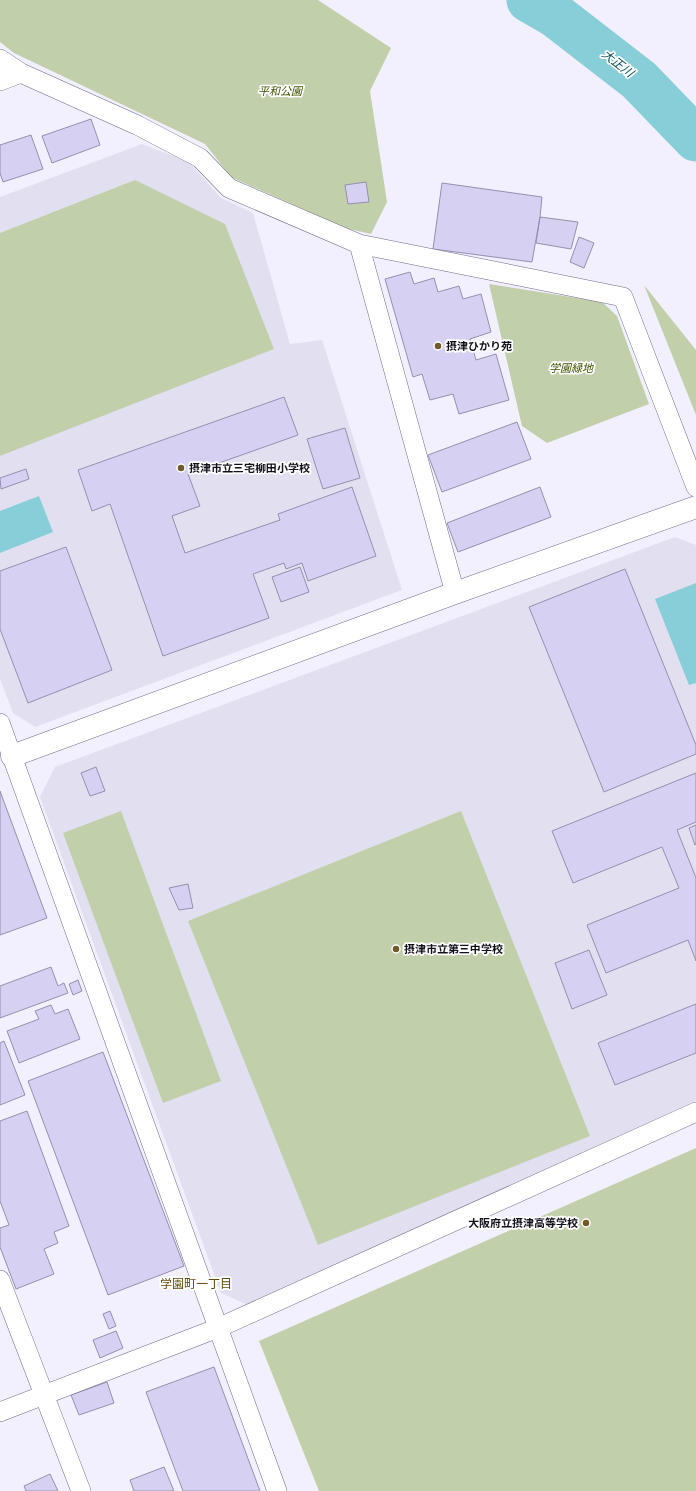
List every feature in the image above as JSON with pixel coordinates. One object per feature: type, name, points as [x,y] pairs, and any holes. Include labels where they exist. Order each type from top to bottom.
[{"type":"street","points":[[0,59],[21,73],[137,125],[200,158],[229,188],[359,244],[623,297],[696,487]]},
{"type":"street","points":[[0,81],[21,73]]},
{"type":"street","points":[[359,244],[455,593]]},
{"type":"street","points":[[6,758],[455,593],[696,507]]},
{"type":"street","points":[[0,723],[6,758],[277,1491]]},
{"type":"street","points":[[0,1412],[218,1328],[696,1112]]},
{"type":"street","points":[[0,1280],[81,1491]]},
{"type":"shaded area","name":"摂津市立三宅柳田小学校","points":[[142,144],[189,162],[221,198],[253,213],[290,344],[322,340],[402,590],[35,727],[13,713],[0,679],[0,197]]},
{"type":"shaded area","name":"摂津市立第三中学校","points":[[675,537],[696,545],[696,1101],[248,1305],[221,1293],[40,797],[55,767]]},
{"type":"green space","name":"平和公園","points":[[0,0],[318,0],[391,48],[370,91],[387,202],[371,234],[345,228],[231,177],[205,144],[14,53],[0,42]]},
{"type":"green space","points":[[135,180],[225,224],[274,349],[0,456],[0,233]]},
{"type":"green space","name":"学園緑地","points":[[489,284],[602,302],[617,316],[649,404],[547,443],[522,426]]},
{"type":"green space","points":[[644,285],[696,350],[696,415]]},
{"type":"green space","points":[[121,811],[221,1081],[163,1103],[63,833]]},
{"type":"green space","points":[[461,811],[590,1136],[318,1245],[188,921]]},
{"type":"green space","name":"大阪府立摂津高等学校","points":[[696,1148],[696,1491],[319,1491],[259,1341]]},
{"type":"water","points":[[39,496],[53,532],[0,553],[0,511]]},
{"type":"water","points":[[696,583],[696,683],[689,685],[655,599]]},
{"type":"building","points":[[91,119],[100,145],[52,163],[42,136]]},
{"type":"building","points":[[31,135],[43,169],[3,182],[0,173],[0,145]]},
{"type":"building","points":[[366,182],[369,202],[348,204],[345,185]]},
{"type":"building","points":[[442,183],[542,197],[532,262],[433,249]]},
{"type":"building","points":[[540,217],[578,222],[571,249],[536,243]]},
{"type":"building","points":[[579,237],[594,243],[584,268],[570,262]]},
{"type":"building","name":"摂津ひかり苑","points":[[410,272],[414,284],[434,278],[438,292],[459,286],[463,299],[481,294],[491,332],[470,339],[476,360],[496,354],[509,400],[459,414],[453,394],[430,400],[422,374],[413,377],[385,279]]},
{"type":"building","points":[[284,397],[298,435],[188,474],[200,506],[172,516],[185,553],[280,520],[278,514],[352,487],[376,556],[308,581],[302,563],[286,569],[284,563],[253,574],[269,618],[163,656],[110,504],[92,511],[78,470]]},
{"type":"building","points":[[517,422],[531,459],[442,492],[428,455]]},
{"type":"building","points":[[345,428],[360,478],[323,489],[307,439]]},
{"type":"building","points":[[26,469],[29,479],[1,489],[0,478]]},
{"type":"building","points":[[540,487],[551,517],[458,552],[447,523]]},
{"type":"building","points":[[66,547],[112,670],[28,703],[0,629],[0,571]]},
{"type":"building","points":[[300,567],[309,592],[281,602],[272,577]]},
{"type":"building","points":[[625,569],[696,745],[696,754],[604,792],[529,607]]},
{"type":"building","points":[[96,767],[105,791],[90,796],[81,773]]},
{"type":"building","points":[[696,773],[696,822],[677,830],[696,878],[696,961],[688,940],[606,973],[587,925],[679,888],[662,847],[573,883],[552,831]]},
{"type":"building","points":[[0,791],[47,918],[0,935]]},
{"type":"building","points":[[696,825],[696,844],[695,845],[689,828]]},
{"type":"building","points":[[188,884],[193,908],[179,910],[169,888]]},
{"type":"building","points":[[589,950],[607,995],[572,1009],[555,963]]},
{"type":"building","points":[[51,967],[58,986],[64,983],[68,993],[0,1018],[0,986]]},
{"type":"building","points":[[78,980],[82,991],[73,995],[69,984]]},
{"type":"building","points":[[696,1004],[696,1053],[615,1085],[598,1043]]},
{"type":"building","points":[[51,1005],[55,1014],[68,1009],[80,1039],[19,1063],[7,1031],[39,1019],[35,1011]]},
{"type":"building","points":[[4,1041],[25,1095],[0,1105],[0,1043]]},
{"type":"building","points":[[103,1052],[184,1266],[108,1295],[28,1081]]},
{"type":"building","points":[[27,1111],[69,1226],[54,1232],[58,1243],[44,1249],[54,1274],[16,1289],[0,1247],[0,1228],[9,1225],[0,1201],[0,1121]]},
{"type":"building","points":[[110,1311],[116,1326],[109,1329],[103,1314]]},
{"type":"building","points":[[116,1331],[123,1348],[100,1358],[93,1340]]},
{"type":"building","points":[[214,1367],[260,1491],[183,1491],[146,1392]]},
{"type":"building","points":[[107,1382],[114,1403],[79,1415],[71,1395]]},
{"type":"building","points":[[164,1467],[174,1491],[134,1491],[130,1480]]},
{"type":"building","points":[[50,1474],[58,1491],[26,1491],[24,1486]]},
{"type":"waterway","name":"大正川","points":[[529,0],[555,15],[639,80],[696,139]]},
{"type":"place","name":"摂津ひかり苑","points":[[438,346]]},
{"type":"place","name":"摂津市立三宅柳田小学校","points":[[181,468]]},
{"type":"place","name":"摂津市立第三中学校","points":[[396,949]]},
{"type":"place","name":"大阪府立摂津高等学校","points":[[586,1223]]},
{"type":"district","name":"学園町一丁目","points":[[196,1283]]}]
